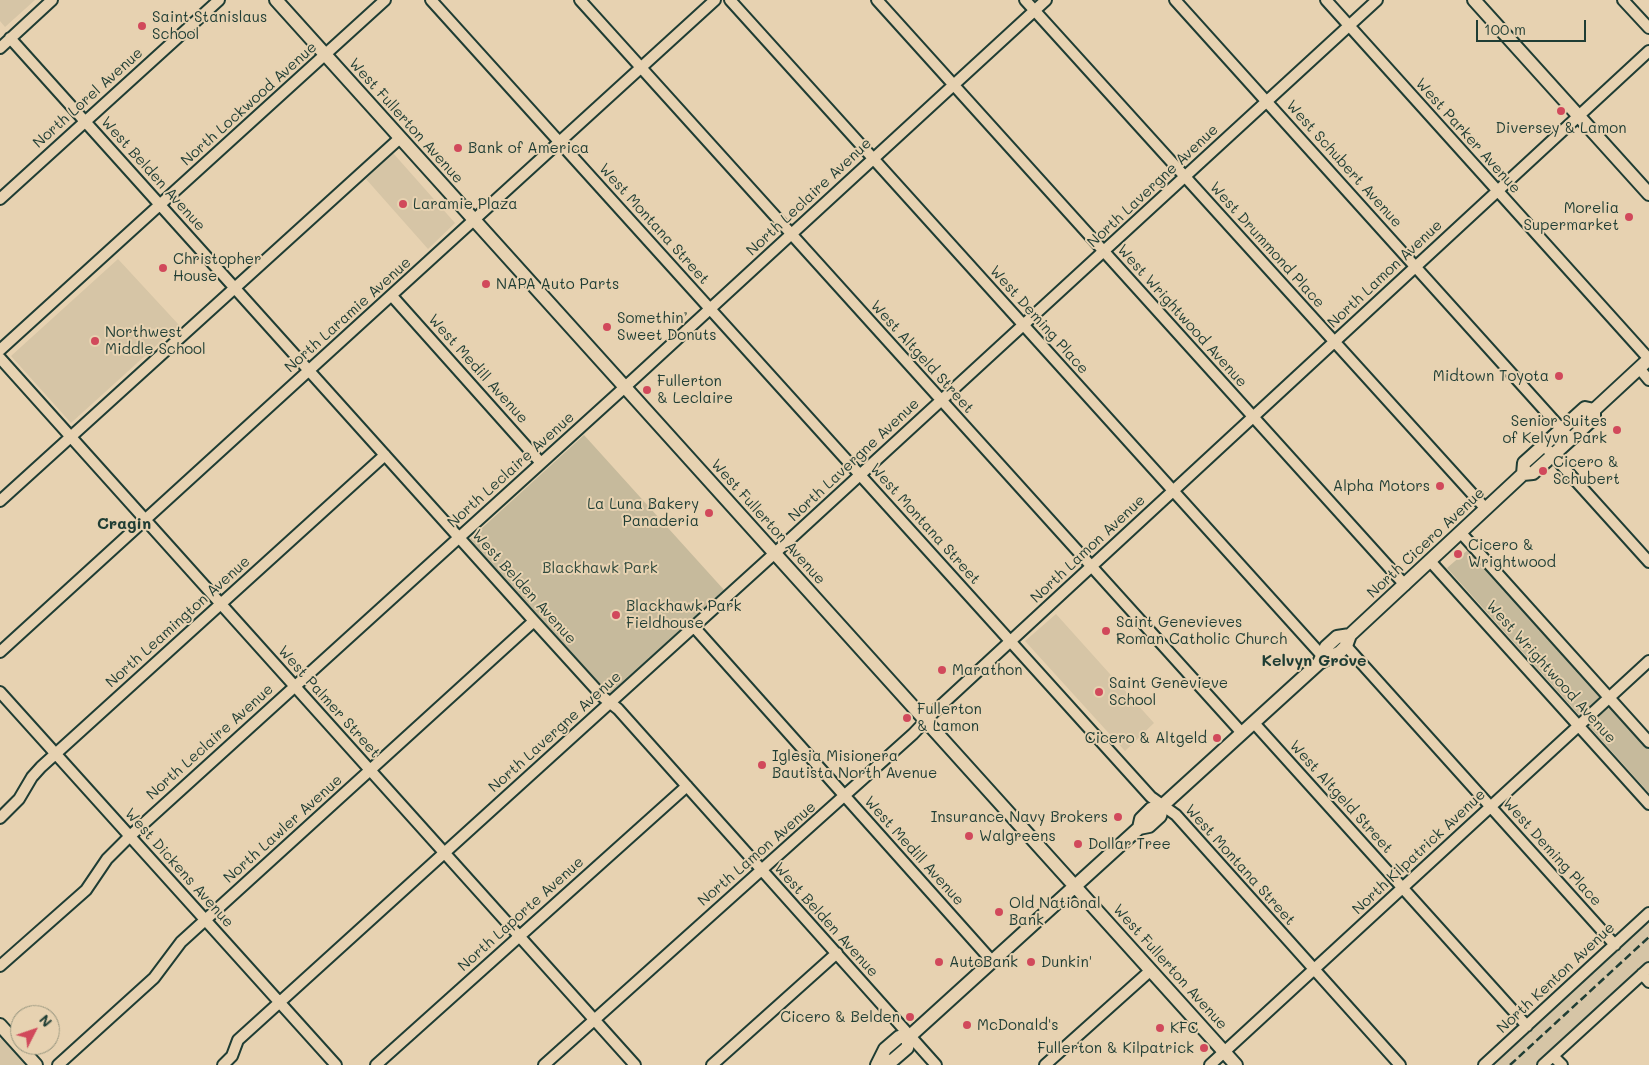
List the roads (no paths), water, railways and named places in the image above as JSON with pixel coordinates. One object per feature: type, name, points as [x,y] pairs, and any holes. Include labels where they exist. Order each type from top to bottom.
[{"type":"main road","name":"West Fullerton Avenue","points":[[276,0],[1236,1065]]},
{"type":"main road","points":[[1474,0],[1649,194]]},
{"type":"main road","name":"North Cicero Avenue","points":[[878,1065],[893,1060],[907,1048],[910,1036],[992,961],[1139,828],[1150,826],[1160,816],[1163,805],[1323,660],[1326,647],[1337,637],[1348,641],[1523,474],[1533,473],[1548,450],[1566,434],[1594,418],[1594,410],[1649,359]]},
{"type":"main road","points":[[2,1030],[36,1065]]},
{"type":"street","points":[[0,48],[52,0]]},
{"type":"street","name":"North Lorel Avenue","points":[[0,199],[219,0]]},
{"type":"street","name":"North Lockwood Avenue","points":[[0,350],[385,0]]},
{"type":"street","name":"West Montana Street","points":[[432,0],[1150,797],[1176,815],[1400,1065]]},
{"type":"street","name":"West Altgeld Street","points":[[580,0],[1242,733]]},
{"type":"street","name":"North Laramie Avenue","points":[[0,652],[716,0]]},
{"type":"street","name":"West Deming Place","points":[[730,0],[874,158],[1323,660]]},
{"type":"street","name":"West Wrightwood Avenue","points":[[877,0],[1405,585]]},
{"type":"street","name":"West Drummond Place","points":[[1025,0],[1486,509]]},
{"type":"street","name":"North Leclaire Avenue","points":[[0,966],[86,890],[107,859],[130,836],[542,463],[1046,0]]},
{"type":"street","name":"West Schubert Avenue","points":[[1176,0],[1566,434]]},
{"type":"street","name":"West Parker Avenue","points":[[1326,0],[1649,359]]},
{"type":"street","name":"North Lavergne Avenue","points":[[224,1065],[232,1056],[238,1040],[694,627],[1377,0]]},
{"type":"street","points":[[1624,0],[1649,28]]},
{"type":"street","name":"West Belden Avenue","points":[[10,38],[534,621],[610,703],[618,709],[936,1065]]},
{"type":"street","name":"North Lamon Avenue","points":[[544,1065],[913,734],[1010,641],[1649,51]]},
{"type":"street","points":[[0,501],[400,138]]},
{"type":"street","name":"West Medill Avenue","points":[[392,296],[542,463]]},
{"type":"street","name":"West Palmer Street","points":[[0,358],[635,1065]]},
{"type":"street","points":[[1639,368],[1649,380]]},
{"type":"street","points":[[1548,450],[1649,562]]},
{"type":"street","name":"North Leamington Avenue","points":[[0,818],[18,800],[32,777],[55,754],[385,455]]},
{"type":"street","name":"West Wrightwood Avenue","points":[[1461,533],[1649,742]]},
{"type":"street","name":"West Wrightwood Avenue","points":[[1430,561],[1649,804]]},
{"type":"street","name":"North Lawler Avenue","points":[[58,1065],[154,978],[181,942],[534,621]]},
{"type":"street","name":"West Medill Avenue","points":[[694,627],[992,961]]},
{"type":"street","name":"West Deming Place","points":[[1348,641],[1491,807],[1615,944]]},
{"type":"street","name":"North Kilpatrick Avenue","points":[[1210,1065],[1649,661]]},
{"type":"street","name":"West Dickens Avenue","points":[[0,692],[336,1065]]},
{"type":"street","name":"West Altgeld Street","points":[[1254,723],[1526,1026]]},
{"type":"street","name":"North Laporte Avenue","points":[[376,1065],[686,786]]},
{"type":"street","name":"North Kenton Avenue","points":[[1484,1065],[1649,913]]},
{"type":"street","points":[[712,1065],[837,954]]},
{"type":"street","points":[[1045,1065],[1151,970]]},
{"type":"street","points":[[1543,1065],[1647,975]]},
{"type":"street","points":[[1553,1056],[1562,1065]]},
{"type":"railway","points":[[1510,1065],[1649,937]]},
{"type":"place","name":"Saint Stanislaus School","points":[[142,26]]},
{"type":"place","name":"Diversey & Lamon","points":[[1561,111]]},
{"type":"place","name":"Bank of America","points":[[458,148]]},
{"type":"place","name":"Laramie Plaza","points":[[403,204]]},
{"type":"place","name":"Morelia Supermarket","points":[[1629,217]]},
{"type":"place","name":"Christopher House","points":[[163,268]]},
{"type":"place","name":"NAPA Auto Parts","points":[[486,284]]},
{"type":"place","name":"Somethin’ Sweet Donuts","points":[[607,327]]},
{"type":"place","name":"Northwest Middle School","points":[[95,341]]},
{"type":"place","name":"Midtown Toyota","points":[[1559,376]]},
{"type":"place","name":"Fullerton & Leclaire","points":[[647,390]]},
{"type":"place","name":"Senior Suites of Kelyvn Park","points":[[1617,430]]},
{"type":"place","name":"Cicero & Schubert","points":[[1543,471]]},
{"type":"place","name":"Alpha Motors","points":[[1440,486]]},
{"type":"place","name":"La Luna Bakery Panaderia","points":[[709,513]]},
{"type":"place","name":"Cicero & Wrightwood","points":[[1458,554]]},
{"type":"place","name":"Blackhawk Park Fieldhouse","points":[[616,615]]},
{"type":"place","name":"Saint Genevieves Roman Catholic Church","points":[[1106,631]]},
{"type":"place","name":"Marathon","points":[[942,670]]},
{"type":"place","name":"Saint Genevieve School","points":[[1099,692]]},
{"type":"place","name":"Fullerton & Lamon","points":[[907,718]]},
{"type":"place","name":"Cicero & Altgeld","points":[[1217,738]]},
{"type":"place","name":"Iglesia Misionera Bautista North Avenue","points":[[762,765]]},
{"type":"place","name":"Insurance Navy Brokers","points":[[1118,817]]},
{"type":"place","name":"Walgreens","points":[[969,836]]},
{"type":"place","name":"Dollar Tree","points":[[1078,844]]},
{"type":"place","name":"Old National Bank","points":[[999,912]]},
{"type":"place","name":"AutoBank","points":[[939,962]]},
{"type":"place","name":"Dunkin'","points":[[1031,962]]},
{"type":"place","name":"Cicero & Belden","points":[[910,1017]]},
{"type":"place","name":"McDonald's","points":[[967,1025]]},
{"type":"place","name":"KFC","points":[[1160,1028]]},
{"type":"place","name":"Fullerton & Kilpatrick","points":[[1204,1048]]},
{"type":"district","name":"Cragin","points":[[124,524]]},
{"type":"district","name":"Kelvyn Grove","points":[[1314,661]]},
{"type":"park label","name":"Blackhawk Park","points":[[600,568]]}]
